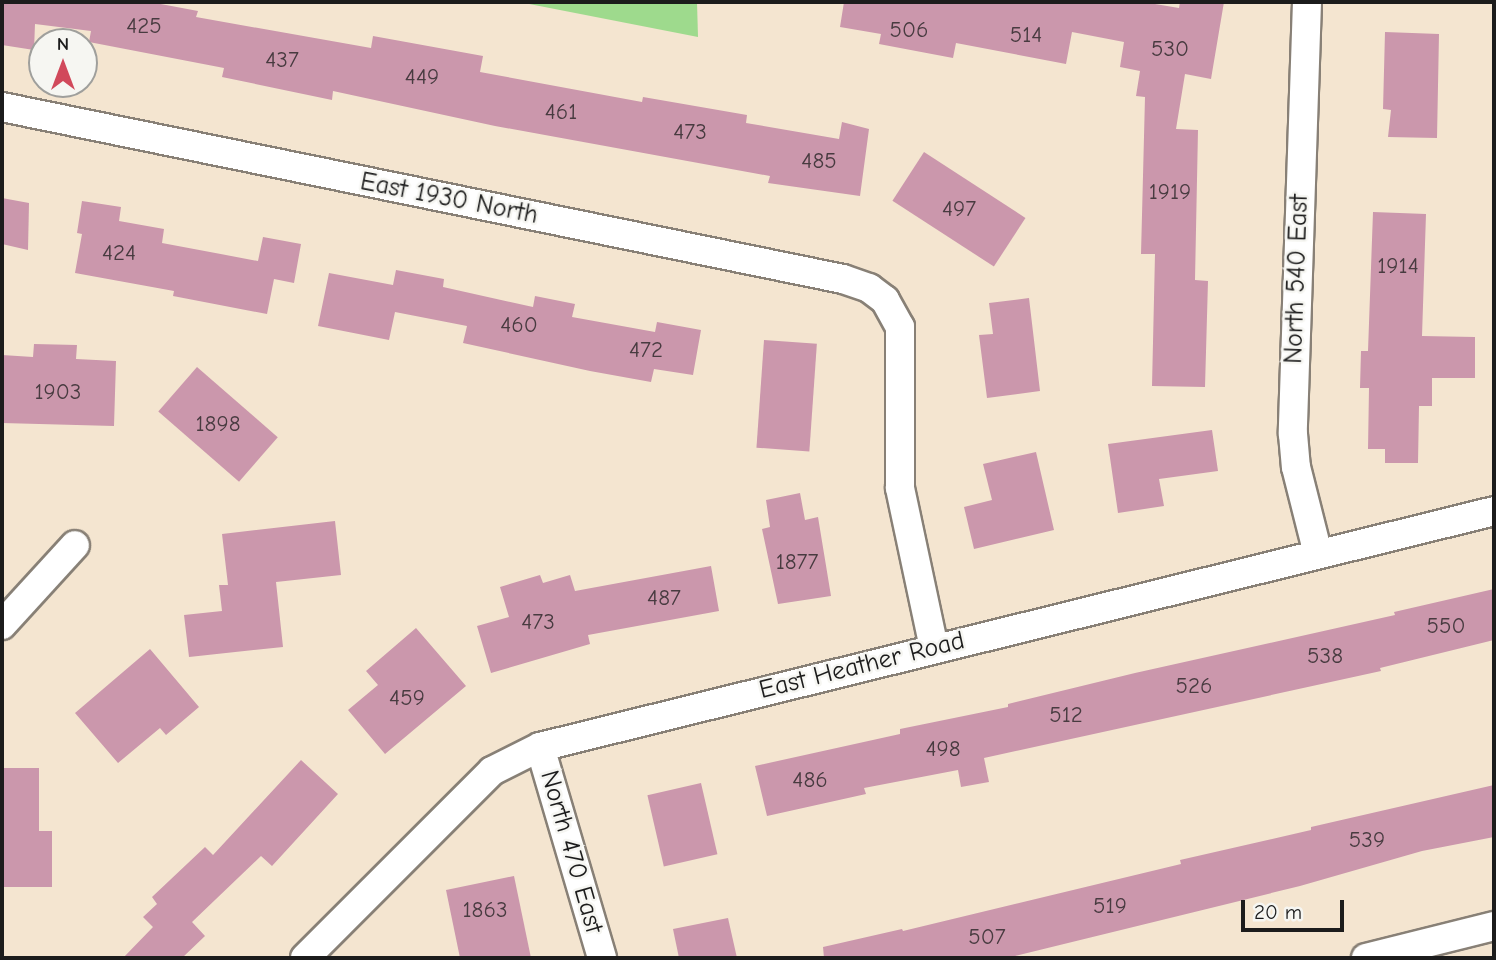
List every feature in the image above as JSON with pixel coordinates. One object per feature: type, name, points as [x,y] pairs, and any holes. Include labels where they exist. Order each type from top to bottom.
[{"type":"street","name":"North 540 East","points":[[1307,2],[1293,433],[1296,467],[1318,554]]},
{"type":"street","name":"East 1930 North","points":[[2,107],[843,279],[869,288],[890,306],[902,341],[900,488],[934,648]]},
{"type":"street","name":"East Heather Road","points":[[305,958],[427,833],[492,771],[540,747],[1494,511]]},
{"type":"street","points":[[2,625],[75,545]]},
{"type":"street","name":"North 470 East","points":[[540,747],[602,958]]},
{"type":"street","points":[[1366,958],[1494,926]]},
{"type":"green space","points":[[519,2],[697,2],[698,37]]},
{"type":"building","points":[[2,2],[150,2],[198,11],[196,17],[371,48],[373,36],[483,56],[480,72],[642,102],[643,97],[747,115],[746,123],[839,139],[842,122],[869,129],[860,196],[768,183],[770,176],[495,126],[333,91],[332,100],[222,77],[224,68],[98,44],[98,28],[35,24],[35,28],[28,28],[28,49],[2,45]]},
{"type":"building","points":[[844,2],[1143,2],[1179,8],[1180,2],[1224,2],[1211,79],[1185,74],[1176,129],[1198,130],[1195,280],[1208,281],[1205,387],[1152,386],[1155,254],[1141,254],[1145,97],[1136,96],[1140,71],[1120,67],[1124,42],[1072,32],[1066,64],[956,43],[953,58],[879,44],[881,34],[840,27]]},
{"type":"building","points":[[1385,32],[1439,34],[1437,138],[1388,137],[1391,110],[1383,109]]},
{"type":"building","points":[[924,152],[1025,218],[994,267],[892,201]]},
{"type":"building","points":[[2,198],[29,203],[28,250],[2,244]]},
{"type":"building","points":[[82,201],[121,207],[119,221],[164,229],[162,243],[258,261],[263,237],[301,244],[294,283],[274,279],[267,314],[173,296],[174,291],[75,273],[82,234],[77,233]]},
{"type":"building","points":[[1373,212],[1426,214],[1422,336],[1475,337],[1475,378],[1432,378],[1432,406],[1419,406],[1418,463],[1385,463],[1385,449],[1368,449],[1369,388],[1360,388],[1361,351],[1368,351]]},
{"type":"building","points":[[396,270],[444,279],[443,287],[533,307],[535,296],[575,304],[572,317],[655,332],[657,322],[701,330],[693,375],[654,369],[651,382],[590,371],[463,343],[467,326],[395,312],[389,340],[318,326],[329,273],[393,285]]},
{"type":"building","points":[[1029,298],[1040,391],[987,398],[979,335],[993,334],[989,303]]},
{"type":"building","points":[[764,340],[817,344],[809,451],[756,448]]},
{"type":"building","points":[[34,344],[77,345],[76,359],[116,361],[114,426],[2,423],[2,355],[33,357]]},
{"type":"building","points":[[197,367],[278,437],[239,482],[158,412]]},
{"type":"building","points":[[1212,430],[1218,471],[1159,479],[1164,506],[1118,513],[1108,444]]},
{"type":"building","points":[[1036,452],[1054,530],[974,549],[964,507],[992,500],[983,464]]},
{"type":"building","points":[[800,493],[805,520],[818,517],[831,596],[778,604],[762,529],[770,527],[766,500]]},
{"type":"building","points":[[335,521],[341,575],[276,582],[283,647],[189,657],[184,615],[222,611],[219,585],[228,585],[222,534]]},
{"type":"building","points":[[711,566],[719,611],[588,635],[590,644],[491,673],[477,626],[509,617],[500,587],[540,575],[543,583],[570,575],[575,591]]},
{"type":"building","points":[[1494,589],[1494,640],[1380,668],[1381,671],[984,758],[989,782],[961,787],[958,770],[864,788],[866,794],[767,816],[755,766],[900,734],[900,729],[1008,707],[1008,704],[1135,673],[1395,615],[1394,612]]},
{"type":"building","points":[[416,628],[466,686],[385,754],[348,710],[378,685],[366,671]]},
{"type":"building","points":[[150,649],[199,707],[166,735],[160,728],[118,763],[75,713]]},
{"type":"building","points":[[301,760],[338,794],[272,866],[261,856],[192,922],[205,936],[182,958],[123,958],[153,927],[143,917],[157,904],[152,897],[205,847],[213,855]]},
{"type":"building","points":[[2,768],[39,768],[39,831],[52,831],[52,887],[2,887]]},
{"type":"building","points":[[701,783],[717,854],[664,867],[647,795]]},
{"type":"building","points":[[1494,785],[1494,837],[1422,851],[1300,886],[1007,958],[824,958],[823,947],[902,929],[903,931],[1181,864],[1180,860]]},
{"type":"building","points":[[514,876],[531,958],[460,958],[446,890]]},
{"type":"building","points":[[728,918],[737,958],[679,958],[673,929]]}]
